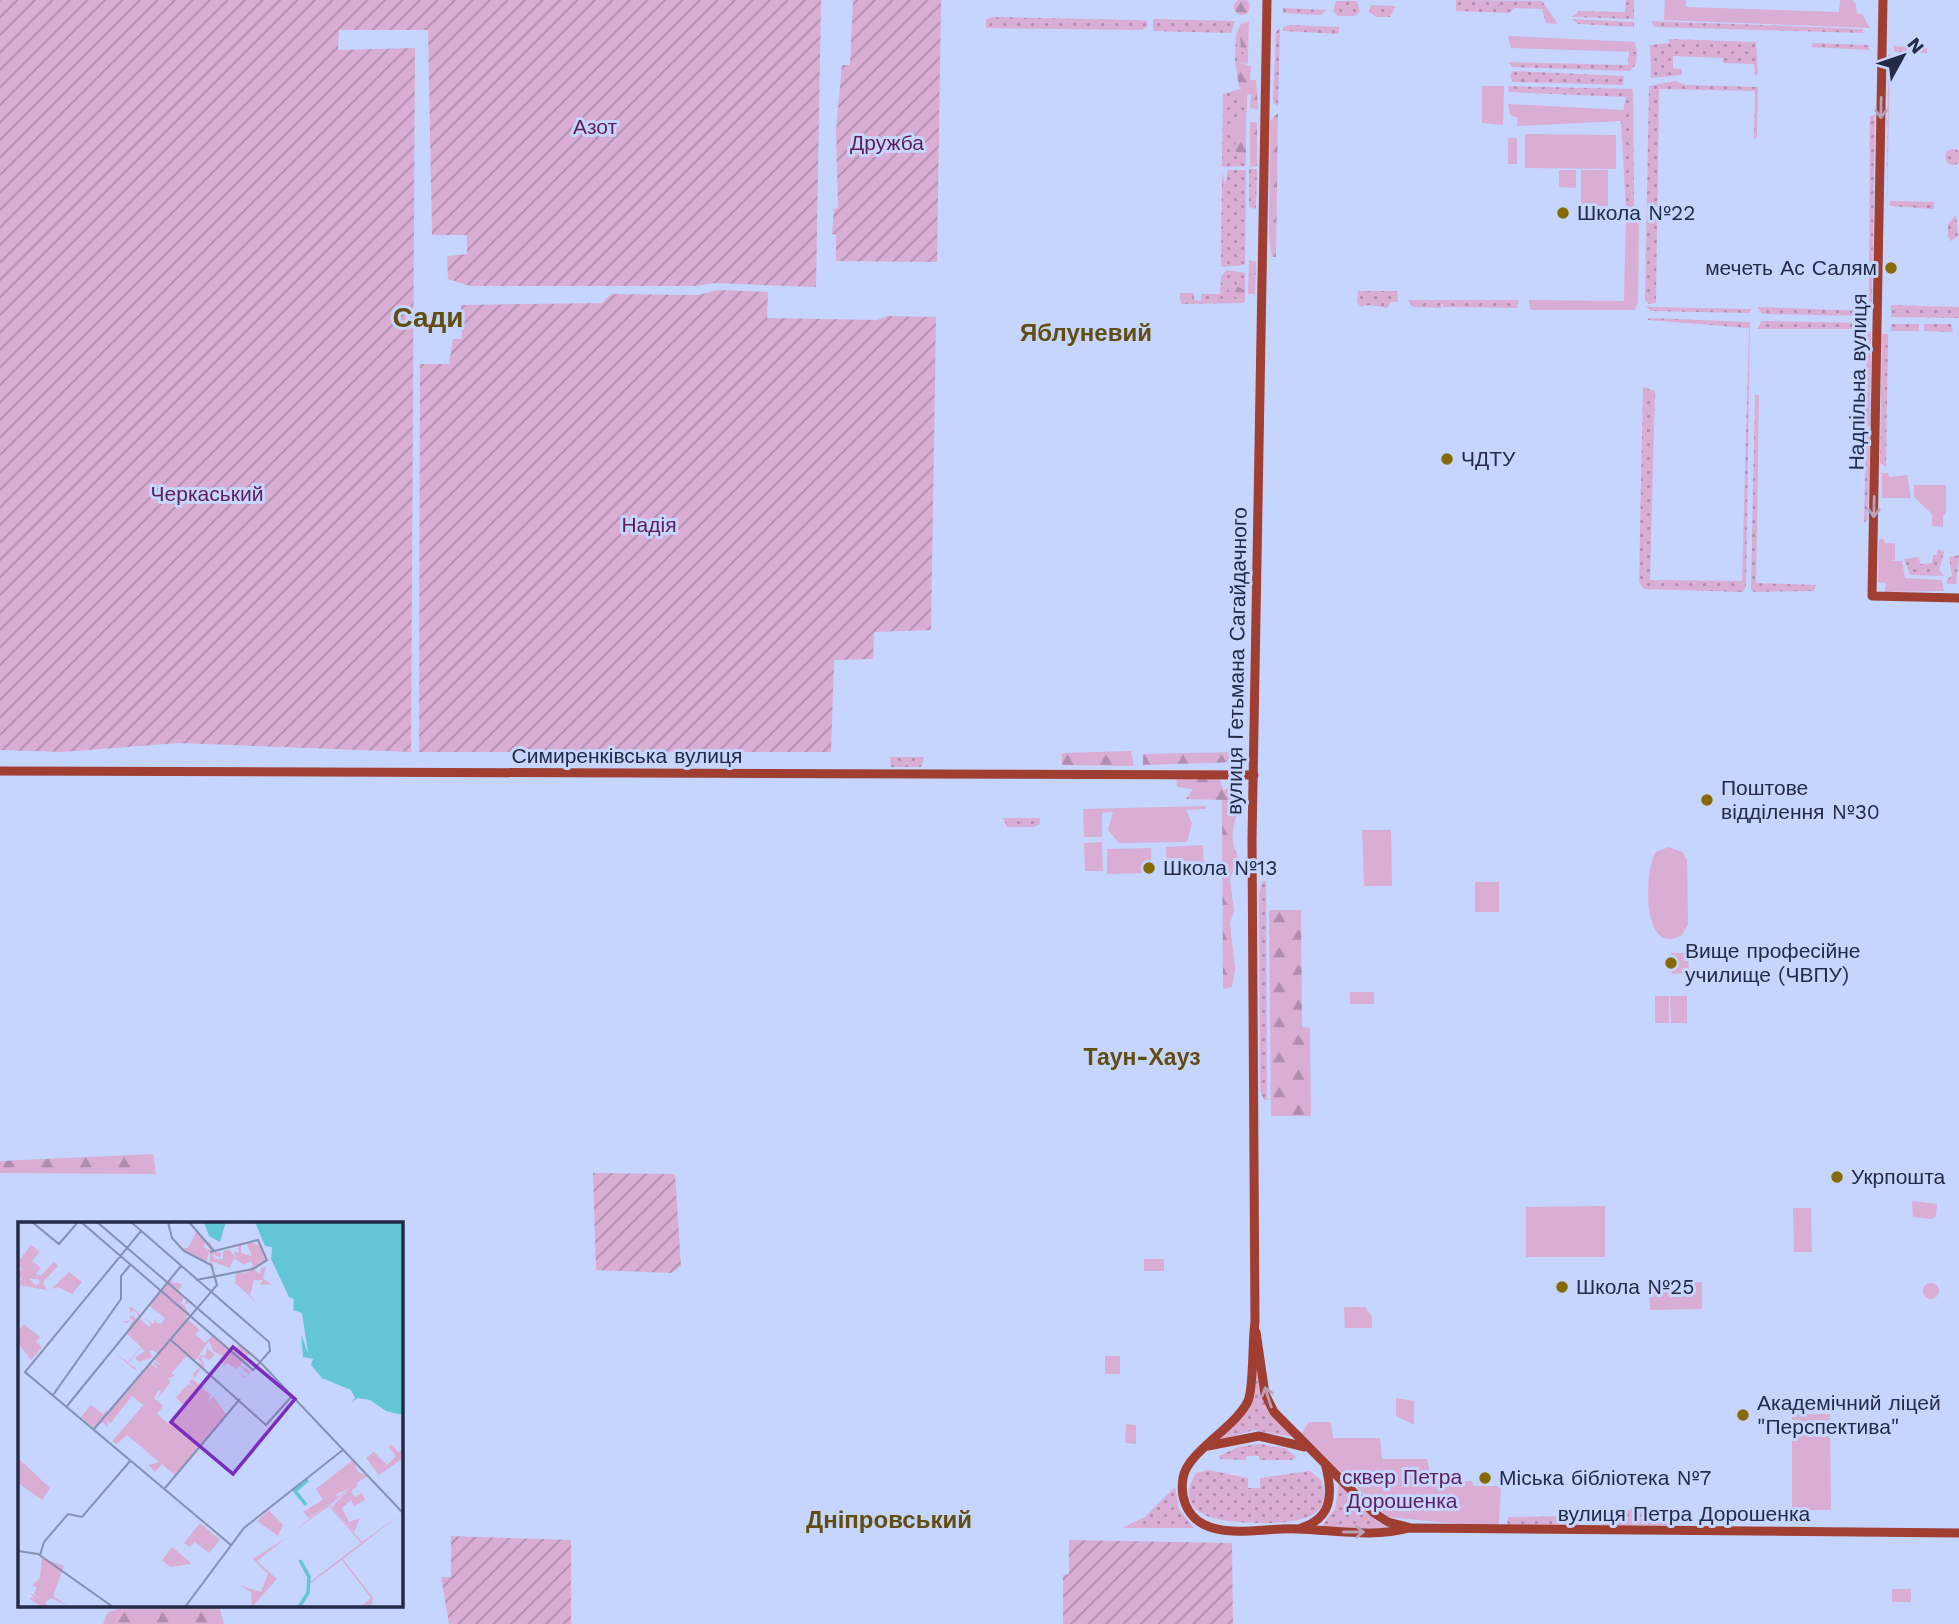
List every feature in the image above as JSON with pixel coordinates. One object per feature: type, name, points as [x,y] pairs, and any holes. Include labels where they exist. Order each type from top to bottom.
[{"type":"main road","name":"вулиця Гетьмана Сагайдачного","points":[[1208,1446],[1248,1401],[1255,1322],[1254,775],[1267,0]]},
{"type":"main road","name":"Надпільна вулиця","points":[[1883,0],[1872,596],[1959,598]]},
{"type":"main road","name":"Симиренківська вулиця","points":[[0,771],[1254,775]]},
{"type":"main road","name":"вулиця Гетьмана Сагайдачного","points":[[1255,1322],[1268,1401],[1277,1415],[1310,1449]]},
{"type":"main road","name":"вулиця Петра Дорошенка","points":[[1409,1528],[1379,1517],[1310,1449],[1283,1440],[1259,1436],[1208,1446],[1185,1471],[1182,1489],[1187,1508],[1196,1520],[1215,1528],[1300,1529],[1316,1532],[1391,1532],[1409,1528],[1959,1532]]},
{"type":"main road","points":[[1300,1529],[1318,1520],[1329,1504],[1331,1488],[1326,1465]]},
{"type":"green space","points":[[1242,-1],[1250,7],[1242,15],[1234,7]]},
{"type":"green space","name":"Черкаський","points":[[0,0],[821,0],[816,287],[714,283],[696,286],[470,286],[448,279],[447,256],[467,254],[467,235],[432,235],[428,30],[339,30],[338,50],[415,48],[411,752],[179,743],[62,752],[0,750]]},
{"type":"green space","name":"Дружба","points":[[853,0],[941,0],[937,262],[836,261],[836,235],[832,234],[834,209],[838,208],[836,130],[842,65],[850,65]]},
{"type":"green space","points":[[1456,0],[1542,1],[1558,24],[1546,23],[1542,9],[1514,8],[1510,13],[1456,11]]},
{"type":"green space","points":[[1626,0],[1634,0],[1634,19],[1572,17],[1579,11],[1625,12]]},
{"type":"green space","points":[[1665,0],[1686,0],[1686,7],[1839,12],[1840,0],[1852,0],[1856,4],[1857,14],[1862,14],[1870,28],[1664,20]]},
{"type":"green space","points":[[1336,1],[1357,1],[1360,12],[1355,16],[1338,16],[1333,11]]},
{"type":"green space","points":[[1371,5],[1396,6],[1390,17],[1377,17],[1369,12]]},
{"type":"green space","points":[[1283,8],[1326,10],[1321,15],[1283,13]]},
{"type":"green space","points":[[991,17],[1135,20],[1147,21],[1147,27],[1142,30],[986,28],[986,20]]},
{"type":"green space","points":[[1153,19],[1235,21],[1231,33],[1153,31]]},
{"type":"green space","points":[[1572,19],[1634,22],[1634,27],[1578,24]]},
{"type":"green space","points":[[1249,21],[1248,54],[1241,52],[1240,35],[1236,34],[1241,24]]},
{"type":"green space","points":[[1651,21],[1863,29],[1863,33],[1654,27]]},
{"type":"green space","points":[[1283,27],[1339,27],[1339,34],[1283,31]]},
{"type":"green space","points":[[1280,28],[1278,106],[1273,102],[1276,32]]},
{"type":"green space","points":[[1236,34],[1240,35],[1241,51],[1248,54],[1248,64],[1235,61]]},
{"type":"green space","points":[[1508,36],[1635,42],[1637,52],[1511,48]]},
{"type":"green space","points":[[1669,39],[1756,42],[1758,74],[1755,76],[1754,64],[1723,63],[1723,58],[1673,56],[1673,68],[1682,69],[1682,75],[1651,78],[1650,45],[1669,43]]},
{"type":"green space","points":[[1813,43],[1869,45],[1869,50],[1811,47]]},
{"type":"green space","points":[[1894,46],[1927,48],[1927,53],[1894,52]]},
{"type":"green space","points":[[1629,52],[1637,52],[1636,64],[1630,71],[1512,67],[1508,62],[1628,65]]},
{"type":"green space","points":[[1890,54],[1887,208],[1888,55]]},
{"type":"green space","points":[[1235,61],[1251,66],[1250,80],[1256,80],[1258,109],[1250,108],[1251,94],[1247,95],[1247,107],[1236,92],[1245,92],[1247,85],[1243,84],[1241,90],[1239,87]]},
{"type":"green space","points":[[1513,71],[1624,76],[1623,85],[1512,82],[1510,75]]},
{"type":"green space","points":[[1675,81],[1686,85],[1758,87],[1757,138],[1754,139],[1755,91],[1659,89],[1656,303],[1649,304],[1645,300],[1649,86]]},
{"type":"green space","points":[[1243,83],[1247,85],[1246,92],[1237,92],[1247,107],[1246,121],[1241,121],[1242,152],[1246,166],[1222,167],[1223,94],[1241,89]]},
{"type":"green space","points":[[1482,86],[1504,86],[1503,125],[1482,123]]},
{"type":"green space","points":[[1508,86],[1633,89],[1634,206],[1626,210],[1621,121],[1626,97],[1509,92]]},
{"type":"green space","points":[[1508,104],[1625,110],[1621,121],[1517,126],[1518,118],[1510,115]]},
{"type":"green space","points":[[1278,113],[1276,257],[1272,257],[1269,237],[1270,121]]},
{"type":"green space","points":[[1875,115],[1872,303],[1869,303],[1870,116]]},
{"type":"green space","points":[[1246,121],[1246,164],[1242,153],[1236,152],[1234,126]]},
{"type":"green space","points":[[1250,122],[1257,122],[1257,166],[1250,167]]},
{"type":"green space","points":[[1525,134],[1616,135],[1616,169],[1525,168]]},
{"type":"green space","points":[[1508,138],[1517,138],[1517,164],[1508,164]]},
{"type":"green space","points":[[1947,151],[1959,151],[1959,163],[1947,163]]},
{"type":"green space","points":[[1249,169],[1257,169],[1256,209],[1249,207]]},
{"type":"green space","points":[[1228,170],[1246,170],[1245,265],[1221,267],[1222,172],[1225,184]]},
{"type":"green space","points":[[1559,170],[1576,170],[1576,188],[1559,187]]},
{"type":"green space","points":[[1581,170],[1608,170],[1608,206],[1581,206]]},
{"type":"green space","points":[[1890,201],[1934,202],[1934,209],[1890,206]]},
{"type":"green space","points":[[1626,215],[1638,215],[1639,218],[1638,302],[1635,310],[1530,310],[1529,300],[1624,301]]},
{"type":"green space","points":[[1956,215],[1958,236],[1951,241],[1948,237],[1948,224]]},
{"type":"green space","points":[[1249,260],[1256,262],[1255,294],[1248,294]]},
{"type":"green space","points":[[1226,270],[1245,273],[1245,291],[1226,279],[1222,283],[1245,303],[1181,304],[1180,293],[1194,293],[1194,300],[1201,301],[1201,294],[1220,294],[1221,277]]},
{"type":"green space","points":[[1226,279],[1245,291],[1245,302],[1240,302],[1222,283]]},
{"type":"green space","name":"Надія","points":[[718,290],[768,292],[767,318],[877,320],[887,316],[936,317],[931,630],[874,632],[873,659],[834,660],[831,752],[419,752],[420,364],[449,364],[453,339],[462,339],[461,305],[602,303],[611,294],[698,295]]},
{"type":"green space","points":[[1358,291],[1397,291],[1398,302],[1391,302],[1387,308],[1369,305],[1361,307],[1357,302]]},
{"type":"green space","points":[[1408,300],[1519,300],[1517,308],[1443,307],[1442,302],[1441,308],[1413,307]]},
{"type":"green space","points":[[1891,305],[1959,307],[1959,318],[1891,317]]},
{"type":"green space","points":[[1646,306],[1752,309],[1749,313],[1651,311]]},
{"type":"green space","points":[[1757,307],[1866,311],[1866,316],[1762,314]]},
{"type":"green space","points":[[1647,320],[1750,322],[1746,586],[1743,592],[1644,589],[1639,582],[1643,387],[1655,391],[1650,580],[1742,581],[1749,328]]},
{"type":"green space","points":[[1762,321],[1865,323],[1865,329],[1757,329]]},
{"type":"green space","points":[[1891,324],[1919,324],[1919,331],[1891,331]]},
{"type":"green space","points":[[1924,324],[1951,324],[1953,332],[1924,331]]},
{"type":"green space","points":[[1867,332],[1871,332],[1870,425],[1865,428]]},
{"type":"green space","points":[[1882,334],[1888,334],[1886,467],[1880,463]]},
{"type":"green space","points":[[1755,395],[1759,395],[1756,583],[1816,585],[1814,591],[1754,592],[1751,589]]},
{"type":"green space","points":[[1866,433],[1870,436],[1868,519],[1864,523]]},
{"type":"green space","points":[[1882,473],[1888,473],[1889,477],[1907,475],[1911,498],[1882,498]]},
{"type":"green space","points":[[1914,485],[1946,485],[1943,527],[1932,526],[1932,514],[1914,497]]},
{"type":"green space","points":[[1879,539],[1884,539],[1885,543],[1895,543],[1895,560],[1890,561],[1902,561],[1905,578],[1942,580],[1944,591],[1885,592],[1886,583],[1878,582]]},
{"type":"green space","points":[[1938,549],[1944,552],[1939,570],[1944,576],[1910,575],[1904,559],[1919,557],[1920,564],[1932,563],[1933,555],[1937,555]]},
{"type":"green space","points":[[1959,555],[1956,584],[1947,584],[1947,579],[1952,576],[1949,557]]},
{"type":"green space","points":[[1131,751],[1134,766],[1062,765],[1062,753]]},
{"type":"green space","points":[[1237,752],[1239,762],[1143,765],[1143,754]]},
{"type":"green space","points":[[890,757],[924,757],[921,767],[891,767]]},
{"type":"green space","points":[[1176,778],[1220,779],[1223,790],[1230,787],[1239,802],[1233,834],[1238,856],[1230,879],[1234,911],[1230,923],[1235,969],[1232,987],[1223,989],[1222,800],[1186,799],[1193,789],[1177,787]]},
{"type":"green space","points":[[1206,806],[1206,809],[1186,810],[1192,823],[1187,842],[1119,843],[1108,830],[1113,812],[1102,813],[1102,837],[1084,837],[1083,809]]},
{"type":"green space","points":[[1003,818],[1040,818],[1040,824],[1034,827],[1007,827]]},
{"type":"green space","points":[[1362,830],[1391,830],[1392,886],[1364,886]]},
{"type":"green space","points":[[1102,842],[1103,871],[1085,871],[1084,843]]},
{"type":"green space","points":[[1203,845],[1204,867],[1167,869],[1166,847]]},
{"type":"green space","points":[[1669,847],[1682,852],[1687,860],[1688,924],[1682,935],[1669,939],[1659,935],[1653,924],[1648,892],[1652,861],[1656,852]]},
{"type":"green space","points":[[1151,848],[1152,873],[1107,874],[1107,849]]},
{"type":"green space","points":[[1262,881],[1266,882],[1267,1100],[1264,1100],[1260,1090],[1259,893]]},
{"type":"green space","points":[[1475,882],[1499,882],[1499,912],[1475,912]]},
{"type":"green space","points":[[1269,910],[1301,910],[1302,1027],[1310,1028],[1311,1116],[1271,1116]]},
{"type":"green space","points":[[1671,953],[1688,953],[1689,973],[1672,974]]},
{"type":"green space","points":[[1350,992],[1374,992],[1374,1004],[1350,1004]]},
{"type":"green space","points":[[1655,996],[1669,996],[1669,1023],[1655,1023]]},
{"type":"green space","points":[[1670,996],[1687,996],[1687,1023],[1671,1023]]},
{"type":"green space","points":[[153,1154],[156,1174],[0,1173],[0,1161]]},
{"type":"green space","points":[[593,1173],[675,1174],[681,1266],[671,1273],[596,1270]]},
{"type":"green space","points":[[1912,1201],[1937,1204],[1936,1216],[1932,1219],[1913,1217]]},
{"type":"green space","points":[[1605,1206],[1605,1257],[1526,1257],[1526,1207]]},
{"type":"green space","points":[[1793,1208],[1811,1208],[1812,1252],[1794,1252]]},
{"type":"green space","points":[[1144,1259],[1164,1259],[1164,1271],[1144,1271]]},
{"type":"green space","points":[[1649,1282],[1702,1282],[1702,1309],[1650,1310]]},
{"type":"green space","points":[[1931,1283],[1937,1285],[1937,1297],[1931,1299],[1925,1297],[1923,1291],[1925,1285]]},
{"type":"green space","points":[[1344,1307],[1365,1307],[1372,1317],[1372,1328],[1345,1328]]},
{"type":"green space","points":[[1105,1356],[1120,1356],[1120,1374],[1105,1374]]},
{"type":"green space","points":[[1255,1357],[1266,1401],[1292,1437],[1254,1430],[1220,1440],[1245,1413]]},
{"type":"green space","points":[[1396,1398],[1414,1401],[1414,1425],[1396,1416]]},
{"type":"green space","points":[[1792,1414],[1830,1414],[1831,1510],[1792,1510]]},
{"type":"green space","name":"сквер Петра Дорошенка","points":[[1309,1422],[1331,1422],[1333,1438],[1380,1438],[1382,1459],[1427,1459],[1432,1482],[1472,1481],[1473,1486],[1501,1486],[1499,1524],[1488,1527],[1388,1517],[1301,1434]]},
{"type":"green space","points":[[1126,1424],[1136,1425],[1136,1444],[1125,1443]]},
{"type":"green space","points":[[1259,1444],[1285,1448],[1296,1457],[1292,1460],[1259,1460],[1259,1456],[1246,1456],[1246,1460],[1219,1459],[1219,1456],[1238,1447]]},
{"type":"green space","points":[[1208,1470],[1248,1478],[1248,1488],[1260,1488],[1260,1478],[1310,1471],[1321,1480],[1324,1494],[1322,1505],[1316,1513],[1295,1521],[1259,1523],[1219,1520],[1206,1516],[1190,1501],[1190,1489],[1196,1473]]},
{"type":"green space","points":[[1339,1483],[1375,1520],[1388,1528],[1320,1528],[1335,1509]]},
{"type":"green space","points":[[1175,1487],[1179,1509],[1194,1528],[1122,1528],[1145,1517]]},
{"type":"green space","points":[[1637,1505],[1672,1525],[1602,1525]]},
{"type":"green space","points":[[1578,1516],[1583,1522],[1578,1525],[1509,1526],[1507,1522],[1508,1517]]},
{"type":"green space","points":[[451,1536],[571,1540],[571,1624],[449,1624],[441,1577],[451,1577]]},
{"type":"green space","points":[[1069,1540],[1232,1543],[1233,1624],[1063,1624],[1063,1575],[1069,1574]]},
{"type":"green space","points":[[1892,1589],[1911,1589],[1911,1602],[1892,1602]]},
{"type":"green space","points":[[219,1606],[224,1624],[103,1624],[108,1612],[121,1608]]},
{"type":"place","name":"Школа №22","points":[[1563,213]]},
{"type":"place","name":"мечеть Ас Салям","points":[[1891,268]]},
{"type":"place","name":"ЧДТУ","points":[[1447,459]]},
{"type":"place","name":"Поштове відділення №30","points":[[1707,800]]},
{"type":"place","name":"Школа №13","points":[[1149,868]]},
{"type":"place","name":"Вище професійне училище (ЧВПУ)","points":[[1671,963]]},
{"type":"place","name":"Укрпошта","points":[[1837,1177]]},
{"type":"place","name":"Школа №25","points":[[1562,1287]]},
{"type":"place","name":"Академічний ліцей \"Перспектива\"","points":[[1743,1415]]},
{"type":"place","name":"Міська бібліотека №7","points":[[1485,1478]]},
{"type":"district","name":"Сади","points":[[428,317]]},
{"type":"district","name":"Яблуневий","points":[[1086,333]]},
{"type":"district","name":"Таун-Хауз","points":[[1142,1057]]},
{"type":"district","name":"Дніпровський","points":[[889,1520]]},
{"type":"park label","name":"Азот","points":[[595,127]]}]
